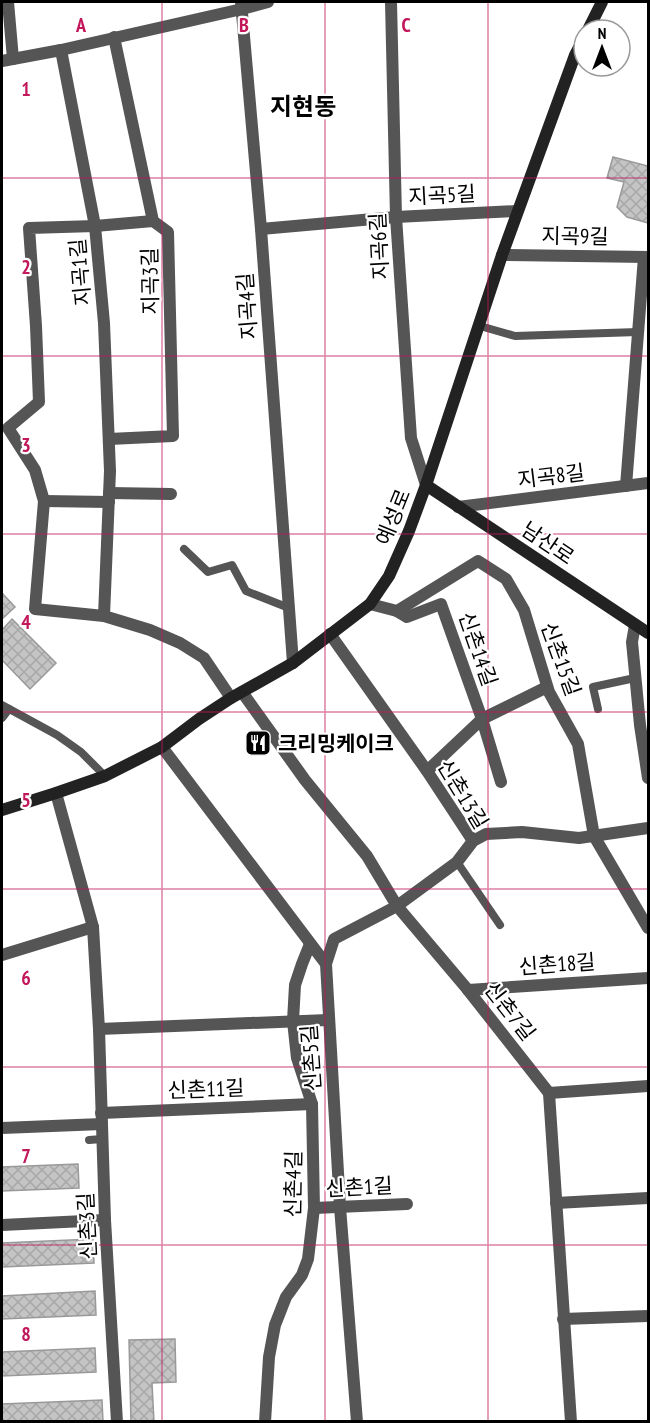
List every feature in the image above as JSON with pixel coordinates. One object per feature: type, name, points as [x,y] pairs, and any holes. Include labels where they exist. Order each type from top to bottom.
[{"type":"main road","points":[[594,18],[602,2]]},
{"type":"main road","name":"예성로","points":[[2,810],[105,776],[162,747],[236,695],[293,663],[370,604],[389,576],[409,531],[480,326],[502,255],[572,63]]},
{"type":"main road","name":"남산로","points":[[426,485],[648,633]]},
{"type":"street","points":[[8,2],[7,60],[62,50],[241,5],[268,2]]},
{"type":"street","name":"지곡6길","points":[[392,2],[396,218],[411,438],[426,485]]},
{"type":"street","name":"지곡4길","points":[[241,5],[261,229],[293,663]]},
{"type":"street","name":"지곡3길","points":[[109,439],[173,436],[168,232],[153,221],[114,37]]},
{"type":"street","name":"지곡1길","points":[[62,50],[95,226],[104,323],[100,355],[109,439],[104,616]]},
{"type":"street","name":"지곡5길","points":[[261,229],[518,211]]},
{"type":"street","points":[[153,221],[29,228],[39,402],[8,428],[35,470],[44,501],[35,609],[104,616],[150,630],[180,643],[204,658],[236,695]]},
{"type":"street","name":"지곡9길","points":[[502,255],[646,256]]},
{"type":"street","points":[[626,486],[646,256]]},
{"type":"street","name":"지곡8길","points":[[458,507],[648,483]]},
{"type":"street","points":[[44,501],[171,494]]},
{"type":"street","name":"신촌15길","points":[[397,610],[478,561],[506,579],[524,610],[549,692],[578,744],[594,836],[648,928]]},
{"type":"street","points":[[370,604],[397,610]]},
{"type":"street","name":"신촌14길","points":[[397,610],[407,617],[441,604],[482,719],[501,782]]},
{"type":"street","points":[[635,625],[632,642],[635,678],[647,756],[648,778]]},
{"type":"street","name":"신촌13길","points":[[326,964],[334,939],[397,906],[457,862],[473,841],[427,771],[330,634]]},
{"type":"street","name":"신촌14길","points":[[427,771],[482,719],[548,687]]},
{"type":"street","name":"신촌7길","points":[[236,695],[367,856],[397,906],[468,990],[549,1093]]},
{"type":"street","points":[[162,747],[326,964]]},
{"type":"street","name":"신촌3길","points":[[56,794],[93,927],[99,1029],[105,1220],[117,1422]]},
{"type":"street","points":[[473,841],[486,834],[522,832],[579,838],[648,828]]},
{"type":"street","points":[[2,955],[93,927]]},
{"type":"street","name":"신촌4길","points":[[266,1422],[269,1357],[275,1324],[286,1297],[302,1275],[308,1259],[314,1208],[312,1104],[297,1058],[293,1021],[295,985],[310,944]]},
{"type":"street","name":"신촌5길","points":[[326,964],[340,1207],[357,1422]]},
{"type":"street","name":"신촌18길","points":[[468,990],[648,978]]},
{"type":"street","points":[[99,1029],[328,1020]]},
{"type":"street","points":[[571,1422],[549,1093],[648,1086]]},
{"type":"street","name":"신촌11길","points":[[2,1128],[312,1104]]},
{"type":"street","points":[[556,1203],[648,1198]]},
{"type":"street","name":"신촌1길","points":[[314,1208],[407,1204]]},
{"type":"street","points":[[2,1225],[105,1220]]},
{"type":"street","points":[[563,1319],[648,1316]]},
{"type":"lane","points":[[480,326],[514,336],[638,332]]},
{"type":"lane","points":[[184,549],[208,572],[232,565],[246,591],[289,608]]},
{"type":"lane","points":[[598,710],[593,687],[635,678]]},
{"type":"lane","points":[[2,718],[5,707],[57,735],[81,752],[105,776]]},
{"type":"lane","points":[[457,862],[500,925]]},
{"type":"lane","points":[[89,1140],[102,1139]]},
{"type":"building","points":[[613,157],[648,166],[648,223],[627,217],[617,207],[624,182],[607,178]]},
{"type":"building","points":[[2,593],[15,607],[2,619]]},
{"type":"building","points":[[12,619],[56,663],[30,689],[2,660],[2,630]]},
{"type":"building","points":[[78,1164],[79,1188],[2,1191],[2,1167]]},
{"type":"building","points":[[93,1239],[94,1263],[2,1267],[2,1243]]},
{"type":"building","points":[[95,1291],[96,1315],[2,1319],[2,1296]]},
{"type":"building","points":[[175,1339],[176,1382],[152,1383],[154,1422],[131,1422],[129,1340]]},
{"type":"building","points":[[95,1348],[96,1372],[2,1376],[2,1352]]},
{"type":"building","points":[[102,1400],[103,1422],[2,1422],[2,1404]]},
{"type":"place","name":"크리밍케이크","points":[[258,743]]},
{"type":"district","name":"지현동","points":[[303,106]]}]
